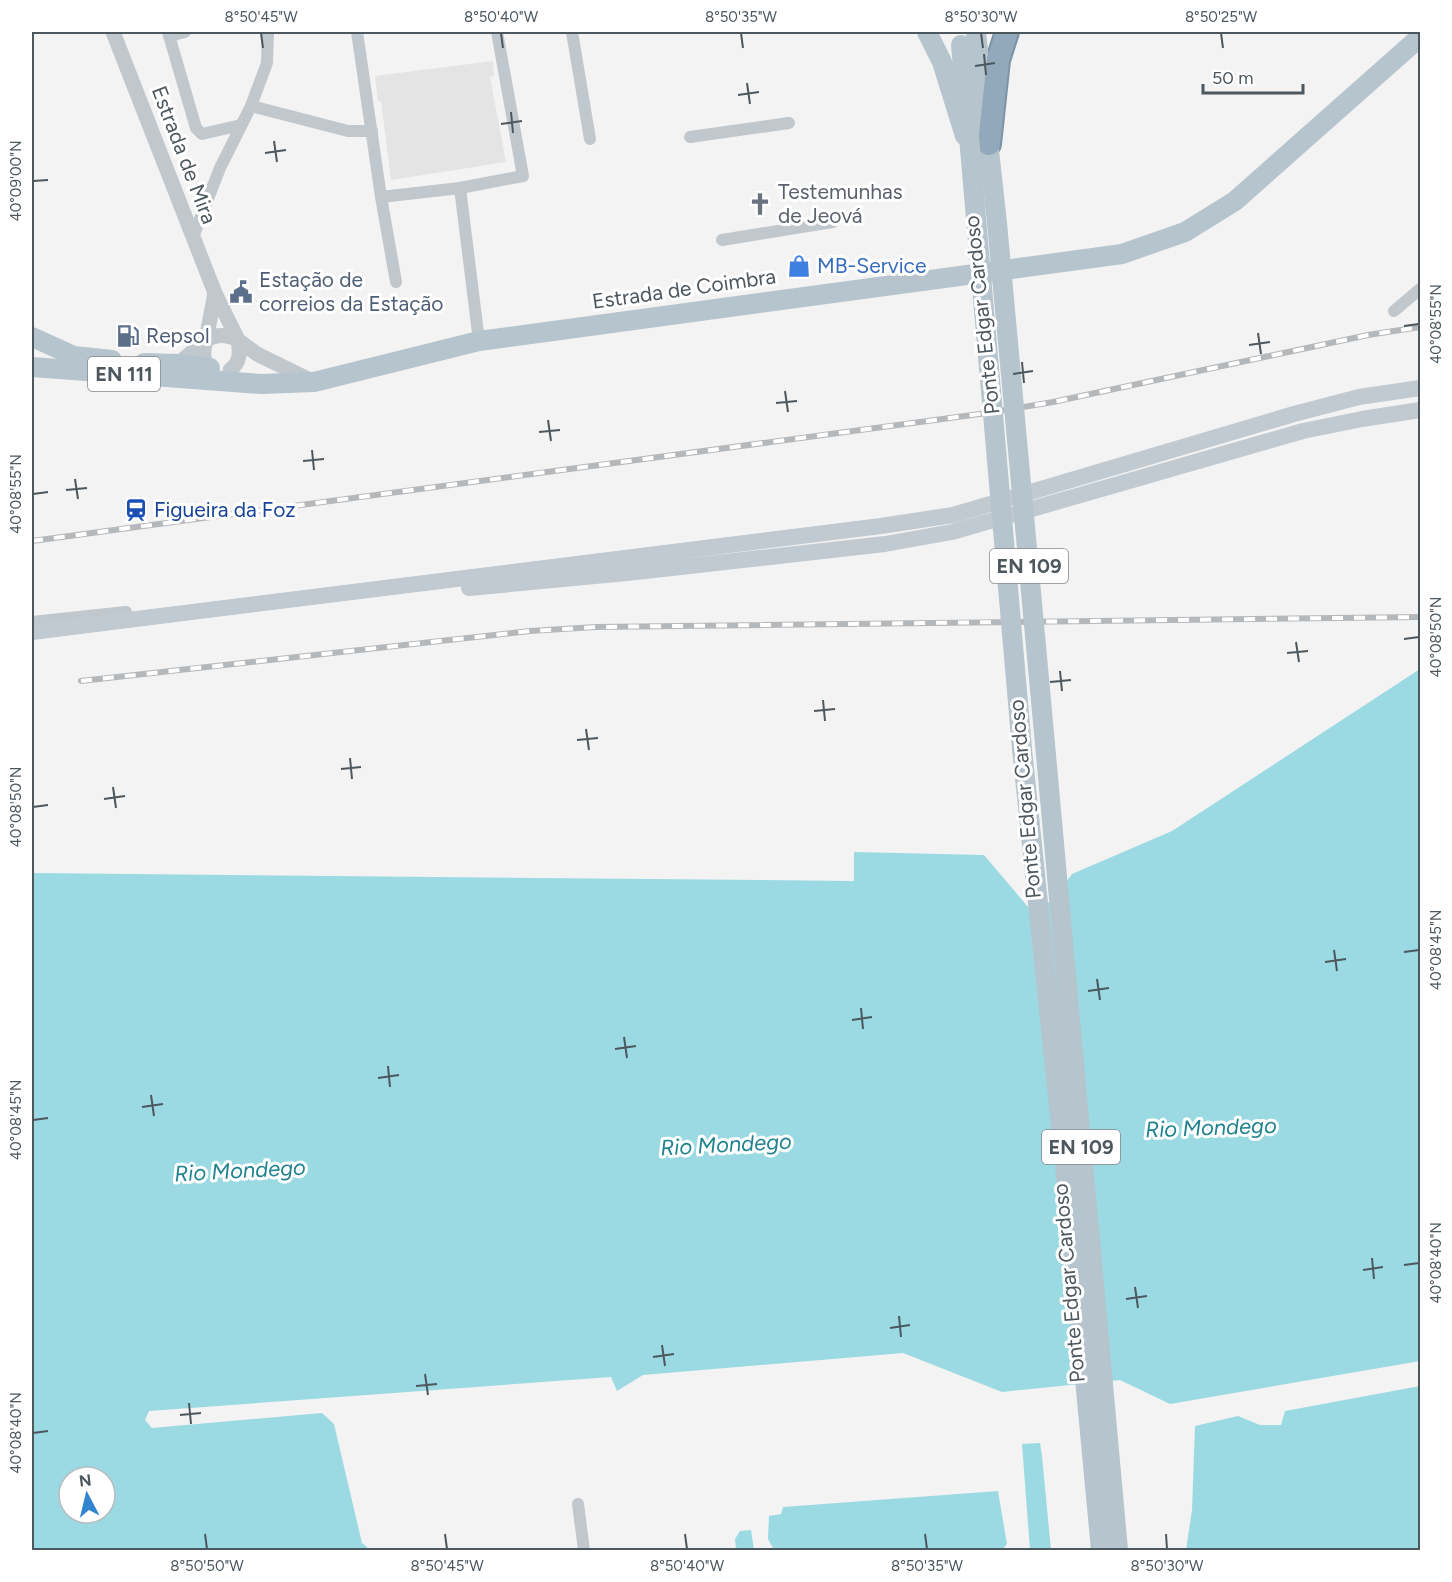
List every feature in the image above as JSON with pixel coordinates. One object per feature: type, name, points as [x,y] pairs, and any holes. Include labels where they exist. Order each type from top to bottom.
[{"type":"highway","points":[[979,147],[998,60],[1007,32]]},
{"type":"main road","points":[[927,32],[979,147]]},
{"type":"main road","name":"Estrada de Coimbra","points":[[314,382],[479,341],[1122,254],[1185,232],[1235,201],[1420,37]]},
{"type":"main road","name":"Ponte Edgar Cardoso","points":[[969,38],[979,147],[1022,749],[1064,1156],[1101,1551]]},
{"type":"main road","name":"Ponte Edgar Cardoso","points":[[979,147],[1013,388],[1118,1551]]},
{"type":"main road","name":"EN 111","points":[[32,337],[74,356],[178,364],[261,384],[314,382]]},
{"type":"main road","name":"EN 111","points":[[32,368],[218,373]]},
{"type":"main road","points":[[32,632],[881,526],[953,515],[1294,414],[1359,397],[1420,388]]},
{"type":"main road","points":[[196,612],[627,573],[885,544],[952,532],[1304,431],[1420,410]]},
{"type":"street","name":"Estrada de Mira","points":[[113,32],[215,293],[238,340]]},
{"type":"street","points":[[185,32],[169,34],[199,133],[241,125]]},
{"type":"street","points":[[193,237],[220,168],[251,106],[267,63],[268,32]]},
{"type":"street","points":[[357,32],[396,282]]},
{"type":"street","points":[[381,197],[460,188],[523,176],[497,32]]},
{"type":"street","points":[[572,32],[590,139]]},
{"type":"street","points":[[251,106],[348,131],[372,131]]},
{"type":"street","points":[[690,137],[789,123]]},
{"type":"street","points":[[460,188],[479,341]]},
{"type":"street","points":[[722,240],[833,222]]},
{"type":"street","points":[[1394,311],[1420,289]]},
{"type":"street","points":[[215,293],[202,354],[218,373],[235,367],[240,357],[238,340]]},
{"type":"street","points":[[178,364],[214,335],[229,336],[256,354],[314,382]]},
{"type":"street","points":[[32,622],[165,608],[196,612]]},
{"type":"street","points":[[578,1503],[585,1551]]},
{"type":"shaded area","points":[[493,61],[494,76],[490,77],[506,162],[391,180],[381,101],[378,101],[375,76]]},
{"type":"water","name":"Rio Mondego","points":[[1420,669],[1420,1361],[1170,1404],[1120,1380],[1002,1392],[903,1353],[643,1375],[617,1391],[611,1377],[149,1411],[145,1420],[152,1428],[322,1413],[334,1424],[362,1543],[368,1550],[32,1550],[32,873],[854,881],[854,852],[984,855],[1029,908],[1053,901],[1072,874],[1172,831]]},
{"type":"water","points":[[1420,1386],[1420,1550],[1186,1550],[1192,1510],[1195,1426],[1238,1416],[1260,1425],[1281,1425],[1285,1411]]},
{"type":"water","points":[[1040,1443],[1051,1550],[1030,1550],[1022,1444]]},
{"type":"water","points":[[998,1491],[1007,1544],[1002,1550],[774,1550],[768,1539],[769,1516],[781,1514],[783,1507]]},
{"type":"water","points":[[751,1530],[754,1550],[736,1550],[735,1539],[740,1531]]},
{"type":"railway","points":[[32,541],[987,413],[1053,402],[1368,335],[1420,327]]},
{"type":"railway","points":[[81,681],[530,631],[596,627],[1420,617]]},
{"type":"place","name":"Testemunhas de Jeová","points":[[760,204]]},
{"type":"place","name":"MB-Service","points":[[799,266]]},
{"type":"place","name":"Estação de correios da Estação","points":[[241,292]]},
{"type":"place","name":"Repsol","points":[[128,336]]},
{"type":"place","name":"Figueira da Foz","points":[[136,510]]}]
